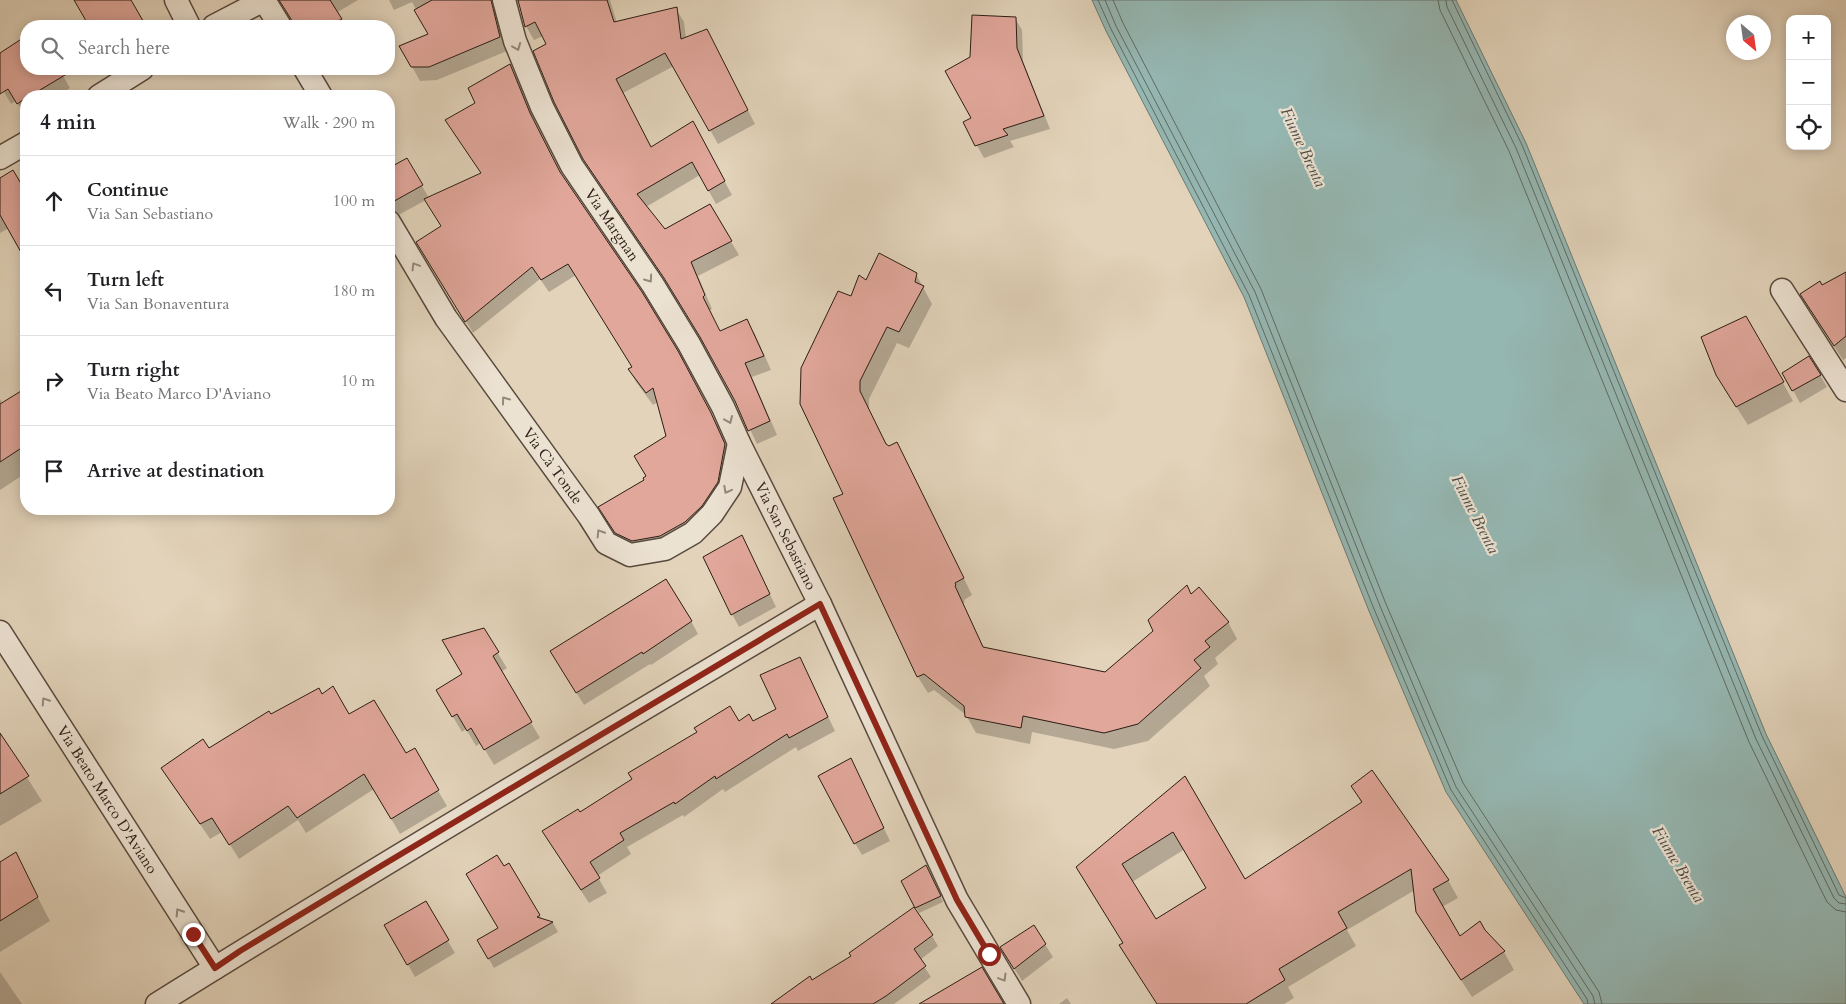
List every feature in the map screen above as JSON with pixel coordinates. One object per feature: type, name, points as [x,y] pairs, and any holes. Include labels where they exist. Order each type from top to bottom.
[{"type":"street","points":[[176,0],[186,20]]},
{"type":"street","points":[[226,20],[264,0],[276,20]]},
{"type":"street","name":"Via Margnan","points":[[504,0],[515,41],[542,107],[572,166],[653,284],[684,335],[723,407],[738,443]]},
{"type":"street","points":[[109,90],[132,75]]},
{"type":"street","points":[[309,75],[318,90]]},
{"type":"street","points":[[1,154],[20,146]]},
{"type":"street","name":"Via Cà Tonde","points":[[395,232],[446,318],[606,543],[630,555],[666,549],[693,533],[712,514],[730,487],[738,443]]},
{"type":"street","points":[[1782,290],[1846,390]]},
{"type":"street","name":"Via San Sebastiano","points":[[738,443],[820,604],[957,900],[1019,1004]]},
{"type":"street","points":[[156,1004],[240,951],[820,604]]},
{"type":"street","name":"Via Beato Marco D'Aviano","points":[[0,632],[215,968]]},
{"type":"water","name":"Fiume Brenta","points":[[1092,0],[1456,0],[1526,143],[1766,734],[1846,897],[1846,1004],[1584,1004],[1446,792],[1369,611],[1244,297],[1106,31]]},
{"type":"building","points":[[74,0],[131,0],[143,20],[86,20]]},
{"type":"building","points":[[279,0],[330,0],[342,19],[291,20]]},
{"type":"building","points":[[432,0],[491,0],[500,37],[429,67],[411,67],[399,46],[428,34],[414,10]]},
{"type":"building","points":[[518,0],[607,0],[614,22],[677,7],[681,39],[707,29],[748,110],[709,131],[665,53],[616,79],[651,147],[693,121],[725,181],[708,191],[692,162],[637,194],[665,229],[710,204],[732,241],[691,262],[705,295],[703,297],[720,331],[747,319],[764,356],[745,363],[770,421],[748,431],[735,401],[700,337],[664,278],[583,159],[554,102],[533,51],[546,44],[535,22],[525,27]]},
{"type":"building","points":[[972,15],[1016,17],[1017,48],[1044,116],[1003,129],[1008,135],[975,146],[963,122],[971,118],[945,71],[970,57]]},
{"type":"building","points":[[20,40],[20,75],[65,75],[40,90],[20,90],[20,102],[17,104],[8,89],[0,94],[0,53]]},
{"type":"building","points":[[510,64],[530,113],[560,172],[642,292],[678,351],[725,444],[718,482],[702,506],[685,522],[660,536],[632,541],[615,533],[598,507],[644,480],[643,478],[646,476],[634,456],[666,436],[653,388],[646,393],[628,369],[632,367],[568,264],[541,280],[532,267],[465,322],[416,242],[441,226],[424,199],[481,173],[445,120],[475,103],[468,88]]},
{"type":"building","points":[[407,158],[423,185],[395,201],[395,165]]},
{"type":"building","points":[[13,170],[20,182],[20,250],[0,215],[0,178]]},
{"type":"building","points":[[879,253],[917,273],[915,282],[924,286],[899,332],[887,327],[860,381],[860,391],[886,444],[889,446],[897,442],[964,578],[955,583],[955,586],[983,647],[1105,672],[1153,631],[1148,620],[1187,585],[1191,594],[1199,587],[1229,622],[1205,641],[1210,647],[1194,660],[1201,668],[1138,724],[1104,733],[1023,716],[1021,728],[965,717],[964,706],[924,674],[917,677],[833,498],[843,494],[800,404],[801,368],[838,291],[851,296],[859,275],[866,280]]},
{"type":"building","points":[[1846,272],[1846,336],[1834,346],[1800,294],[1820,281],[1822,285]]},
{"type":"building","points":[[1746,316],[1784,382],[1736,407],[1716,375],[1701,337]]},
{"type":"building","points":[[1809,356],[1821,375],[1792,391],[1782,373]]},
{"type":"building","points":[[20,392],[20,449],[0,462],[0,404]]},
{"type":"building","points":[[742,535],[770,594],[731,615],[703,557]]},
{"type":"building","points":[[666,579],[692,621],[643,654],[642,652],[576,693],[550,651]]},
{"type":"building","points":[[484,628],[499,652],[493,656],[532,722],[484,750],[471,728],[467,731],[457,714],[452,717],[436,690],[462,674],[442,640]]},
{"type":"building","points":[[800,657],[828,717],[789,738],[787,734],[716,779],[715,776],[675,804],[674,802],[620,833],[624,840],[590,862],[600,878],[581,890],[542,831],[578,809],[580,812],[632,779],[628,773],[697,732],[694,728],[730,706],[739,721],[749,714],[753,721],[776,709],[760,675]]},
{"type":"building","points":[[333,686],[349,714],[374,700],[406,753],[415,748],[439,790],[391,819],[364,774],[297,818],[288,806],[229,845],[212,818],[200,824],[161,768],[203,739],[209,748],[269,711],[271,714],[319,688],[322,694]]},
{"type":"building","points":[[0,733],[29,776],[0,794]]},
{"type":"building","points":[[851,758],[884,828],[854,844],[818,776]]},
{"type":"building","points":[[1372,770],[1449,880],[1433,889],[1460,936],[1480,921],[1485,930],[1505,951],[1461,980],[1416,912],[1411,869],[1338,912],[1347,928],[1279,969],[1285,980],[1246,1004],[1157,1004],[1119,945],[1123,943],[1076,867],[1185,776],[1245,879],[1362,802],[1351,786]],"holes":[[[1173,832],[1206,888],[1156,919],[1122,864]]]},
{"type":"building","points":[[16,852],[38,897],[0,921],[0,862]]},
{"type":"building","points":[[497,855],[504,866],[509,863],[540,915],[537,917],[553,922],[488,959],[477,940],[498,928],[466,874]]},
{"type":"building","points":[[926,865],[941,896],[915,908],[901,881]]},
{"type":"building","points":[[426,901],[449,940],[407,965],[384,925]]},
{"type":"building","points":[[914,907],[933,935],[914,949],[926,966],[886,996],[873,1004],[771,1004],[810,976],[812,980],[851,956],[849,953]]},
{"type":"building","points":[[1034,925],[1046,944],[1014,969],[1000,947]]},
{"type":"building","points":[[982,967],[1004,1004],[919,1004]]},
{"type":"route","points":[[193,934],[215,968],[381,866],[820,604],[957,900],[989,954]]}]
